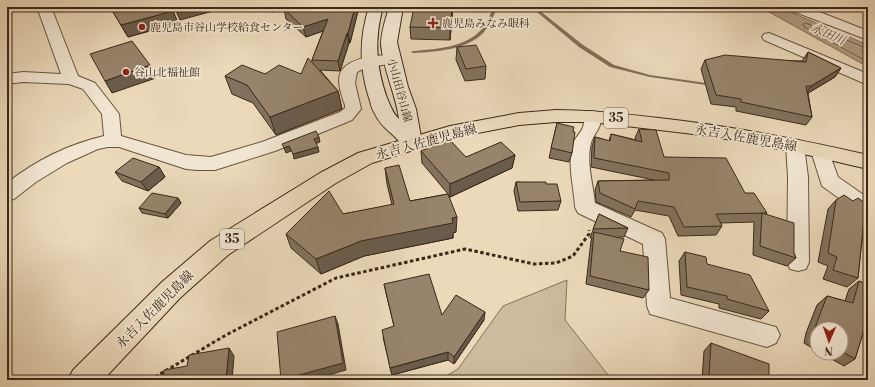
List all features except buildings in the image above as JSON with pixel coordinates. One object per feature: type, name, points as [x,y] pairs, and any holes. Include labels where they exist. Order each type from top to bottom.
[{"type":"main road","name":"小山田谷山線","points":[[376,7],[369,34],[368,62],[375,91],[384,114],[412,143]]},
{"type":"main road","name":"小山田谷山線","points":[[396,7],[390,42],[392,60],[398,87],[407,109],[412,143]]},
{"type":"main road","name":"永吉入佐鹿児島線","points":[[83,380],[171,290],[219,248],[328,178],[365,158],[450,132],[519,119],[556,116],[592,116],[710,130],[795,145],[868,162]]},
{"type":"street","points":[[44,7],[70,79]]},
{"type":"street","points":[[795,7],[868,36]]},
{"type":"street","points":[[769,37],[868,80]]},
{"type":"street","points":[[7,194],[30,176],[92,144],[113,140],[125,142],[196,164],[219,162],[276,145],[346,116],[353,109],[346,79],[348,72],[353,67],[368,62],[392,60]]},
{"type":"street","points":[[7,79],[23,77],[70,79],[89,86],[110,114],[113,140]]},
{"type":"street","points":[[592,116],[593,127],[582,143],[580,168],[585,194],[585,207],[654,239],[659,306],[768,335]]},
{"type":"street","points":[[795,145],[798,177],[798,262]]},
{"type":"street","points":[[820,151],[829,181],[868,208]]},
{"type":"path","points":[[150,380],[226,335],[336,278],[465,249],[534,264],[556,263],[573,256],[590,234],[585,207]]},
{"type":"shaded area","points":[[567,280],[565,320],[612,380],[439,380],[458,369],[503,306]]},
{"type":"water","name":"永田川","points":[[756,7],[778,7],[868,45],[868,67],[771,13]]},
{"type":"waterway","points":[[413,52],[449,48],[468,42],[482,32],[495,7]]},
{"type":"waterway","points":[[533,7],[581,46],[612,66],[650,76],[713,85]]},
{"type":"place","name":"鹿児島みなみ眼科","points":[[433,23]]},
{"type":"place","name":"鹿児島市谷山学校給食センター","points":[[142,27]]},
{"type":"place","name":"谷山北福祉館","points":[[126,72]]}]
